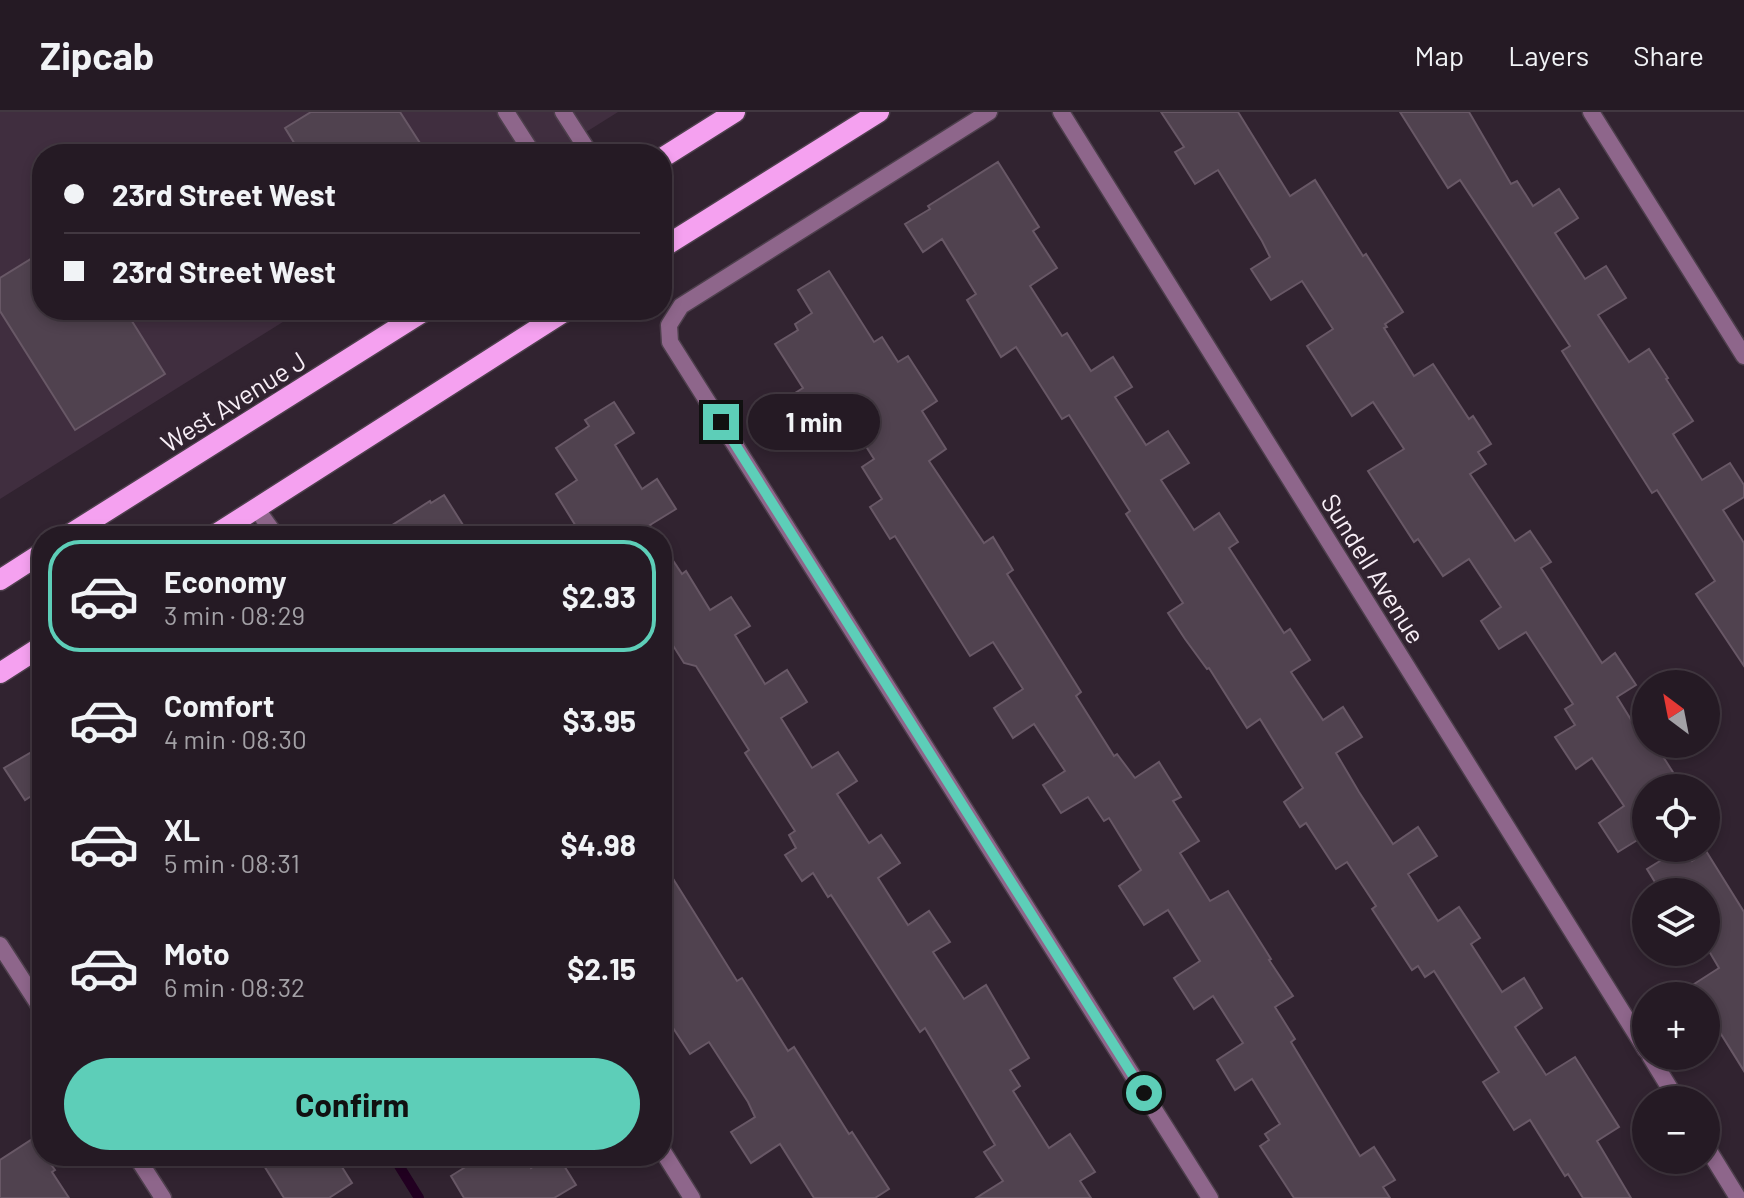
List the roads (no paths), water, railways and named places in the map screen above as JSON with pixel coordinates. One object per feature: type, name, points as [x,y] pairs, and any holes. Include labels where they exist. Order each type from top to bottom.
[{"type":"main road","points":[[672,152],[735,112]]},
{"type":"main road","points":[[672,242],[879,112]]},
{"type":"main road","name":"West Avenue J","points":[[83,526],[410,320]]},
{"type":"main road","points":[[228,526],[551,320]]},
{"type":"main road","points":[[0,580],[32,559]]},
{"type":"main road","points":[[0,673],[32,652]]},
{"type":"street","points":[[506,112],[527,144]]},
{"type":"street","points":[[563,112],[584,144]]},
{"type":"street","points":[[989,112],[681,306],[669,325],[670,342],[1210,1198]]},
{"type":"street","name":"Sundell Avenue","points":[[1061,112],[1632,1028]]},
{"type":"street","points":[[1591,112],[1744,356]]},
{"type":"street","points":[[256,508],[269,526]]},
{"type":"street","points":[[0,945],[32,995]]},
{"type":"street","points":[[142,1166],[163,1198]]},
{"type":"street","points":[[672,1166],[692,1198]]},
{"type":"street","points":[[1720,1169],[1738,1198]]},
{"type":"waterway","points":[[399,1166],[419,1198]]}]
